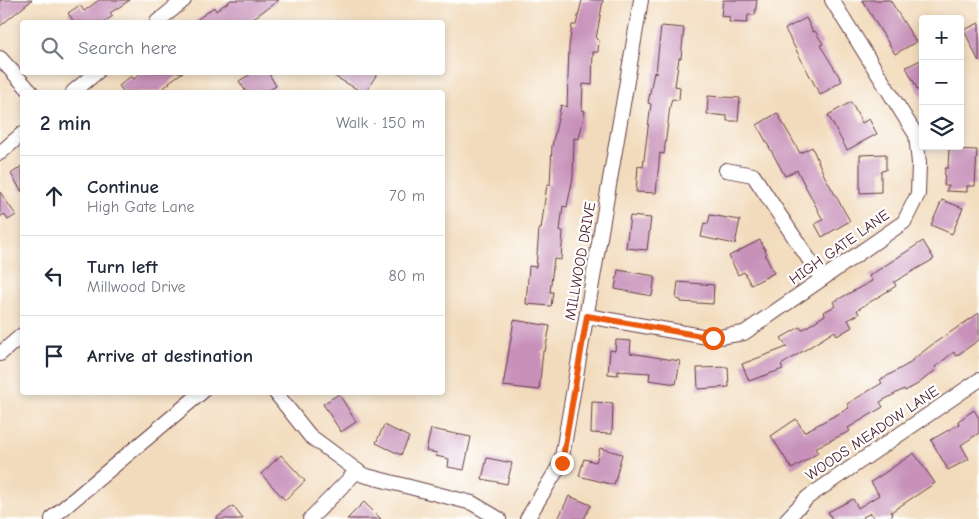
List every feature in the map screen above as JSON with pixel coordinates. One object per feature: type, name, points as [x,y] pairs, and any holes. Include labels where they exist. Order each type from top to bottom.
[{"type":"street","points":[[159,20],[184,0]]},
{"type":"street","name":"MILLWOOD DRIVE","points":[[527,519],[562,463],[641,0]]},
{"type":"street","name":"HIGH GATE LANE","points":[[587,316],[713,338],[744,333],[904,222],[918,194],[920,163],[916,136],[832,0]]},
{"type":"street","points":[[0,58],[29,90]]},
{"type":"street","points":[[75,90],[93,75]]},
{"type":"street","points":[[0,153],[20,136]]},
{"type":"street","points":[[726,170],[752,175],[822,279]]},
{"type":"street","points":[[0,354],[20,337]]},
{"type":"street","name":"WOODS MEADOW LANE","points":[[787,519],[808,497],[979,380]]},
{"type":"street","points":[[52,519],[198,395]]},
{"type":"street","points":[[277,395],[310,436],[363,475],[472,504],[499,519]]},
{"type":"street","points":[[310,519],[357,471]]},
{"type":"building","points":[[0,0],[32,0],[0,26]]},
{"type":"building","points":[[99,0],[130,0],[110,13],[113,16],[107,20],[73,20],[68,13],[80,5],[84,11]]},
{"type":"building","points":[[231,0],[279,0],[251,20],[197,20],[214,7],[216,11]]},
{"type":"building","points":[[582,0],[603,0],[596,39],[599,40],[598,52],[593,52],[592,85],[583,84],[582,110],[585,111],[579,139],[574,138],[573,177],[567,207],[563,206],[560,231],[563,231],[561,260],[554,259],[550,292],[553,292],[551,306],[526,304],[529,266],[536,267],[539,229],[541,229],[547,184],[550,185],[552,146],[561,105],[567,107],[569,47],[572,25],[576,25]]},
{"type":"building","points":[[723,0],[757,0],[755,15],[748,15],[747,23],[729,22],[730,17],[721,16]]},
{"type":"building","points":[[862,0],[890,0],[916,42],[895,54]]},
{"type":"building","points":[[806,18],[813,32],[815,31],[823,44],[820,45],[842,81],[820,95],[785,29]]},
{"type":"building","points":[[979,23],[979,62],[964,30]]},
{"type":"building","points":[[661,26],[684,28],[681,58],[679,58],[675,86],[680,87],[679,100],[672,99],[670,106],[664,154],[660,153],[656,193],[636,192],[638,166],[643,167],[651,104],[648,103],[654,72],[656,73]]},
{"type":"building","points":[[919,61],[919,92],[906,67]]},
{"type":"building","points":[[139,75],[179,75],[161,90],[122,90],[119,86],[131,76],[134,79]]},
{"type":"building","points":[[249,75],[270,75],[276,86],[269,90],[245,90],[239,81]]},
{"type":"building","points":[[332,75],[376,75],[367,90],[358,90]]},
{"type":"building","points":[[708,96],[740,98],[738,121],[727,121],[727,116],[707,114]]},
{"type":"building","points":[[851,102],[862,123],[869,119],[877,134],[847,150],[828,115]]},
{"type":"building","points":[[777,113],[800,153],[812,147],[824,175],[850,221],[822,237],[815,224],[823,220],[797,170],[785,176],[757,125]]},
{"type":"building","points":[[949,150],[977,150],[975,186],[967,186],[967,192],[946,191],[949,185],[944,185],[945,168],[948,168]]},
{"type":"building","points":[[886,154],[886,170],[881,171],[881,192],[860,193],[860,155]]},
{"type":"building","points":[[20,167],[20,189],[11,174]]},
{"type":"building","points":[[0,192],[16,215],[8,220],[4,214],[0,217]]},
{"type":"building","points":[[942,200],[963,208],[952,234],[931,225]]},
{"type":"building","points":[[710,215],[740,220],[735,244],[701,237],[704,223],[708,224]]},
{"type":"building","points":[[630,216],[651,218],[647,250],[626,248]]},
{"type":"building","points":[[760,240],[774,273],[751,285],[744,272],[738,275],[729,256]]},
{"type":"building","points":[[923,241],[934,259],[894,282],[896,286],[857,310],[859,314],[848,320],[852,327],[837,336],[835,331],[781,365],[783,369],[749,381],[742,364],[787,347],[781,338],[800,327],[802,330],[825,315],[824,312],[835,306],[833,302],[872,281],[869,276]]},
{"type":"building","points":[[618,270],[655,276],[652,296],[615,289]]},
{"type":"building","points":[[678,282],[714,285],[713,304],[681,302],[681,300],[676,299]]},
{"type":"building","points":[[979,313],[979,340],[956,356],[954,352],[918,384],[880,402],[883,407],[848,428],[850,431],[815,448],[818,453],[792,469],[771,436],[796,419],[804,432],[849,408],[847,404],[882,383],[880,380],[912,362],[933,344]]},
{"type":"building","points":[[514,320],[550,326],[545,351],[543,351],[539,390],[503,386]]},
{"type":"building","points":[[616,340],[631,341],[630,353],[680,361],[676,384],[649,380],[650,373],[618,371],[618,375],[608,374],[610,350],[615,351]]},
{"type":"building","points":[[728,367],[729,387],[698,389],[697,368]]},
{"type":"building","points":[[340,395],[356,422],[341,432],[323,404]]},
{"type":"building","points":[[592,402],[613,403],[612,434],[591,433]]},
{"type":"building","points":[[974,410],[979,418],[979,433],[961,445],[969,459],[948,470],[931,440],[959,424],[958,421]]},
{"type":"building","points":[[384,425],[409,437],[401,455],[376,443]]},
{"type":"building","points":[[431,429],[471,437],[464,470],[448,467],[449,459],[436,456],[437,453],[426,451]]},
{"type":"building","points":[[600,448],[622,454],[614,485],[579,476],[584,459],[596,462]]},
{"type":"building","points":[[914,453],[935,483],[891,512],[893,515],[887,519],[875,519],[871,513],[863,517],[864,519],[832,519],[828,512],[853,499],[858,508],[879,495],[871,482]]},
{"type":"building","points":[[281,455],[305,481],[285,500],[261,474]]},
{"type":"building","points":[[487,458],[512,463],[507,484],[482,479]]},
{"type":"building","points":[[569,496],[591,505],[584,519],[558,519]]},
{"type":"building","points":[[364,502],[381,519],[347,519]]},
{"type":"building","points":[[233,506],[243,519],[215,519]]},
{"type":"route","points":[[562,463],[587,316],[713,338]]}]
